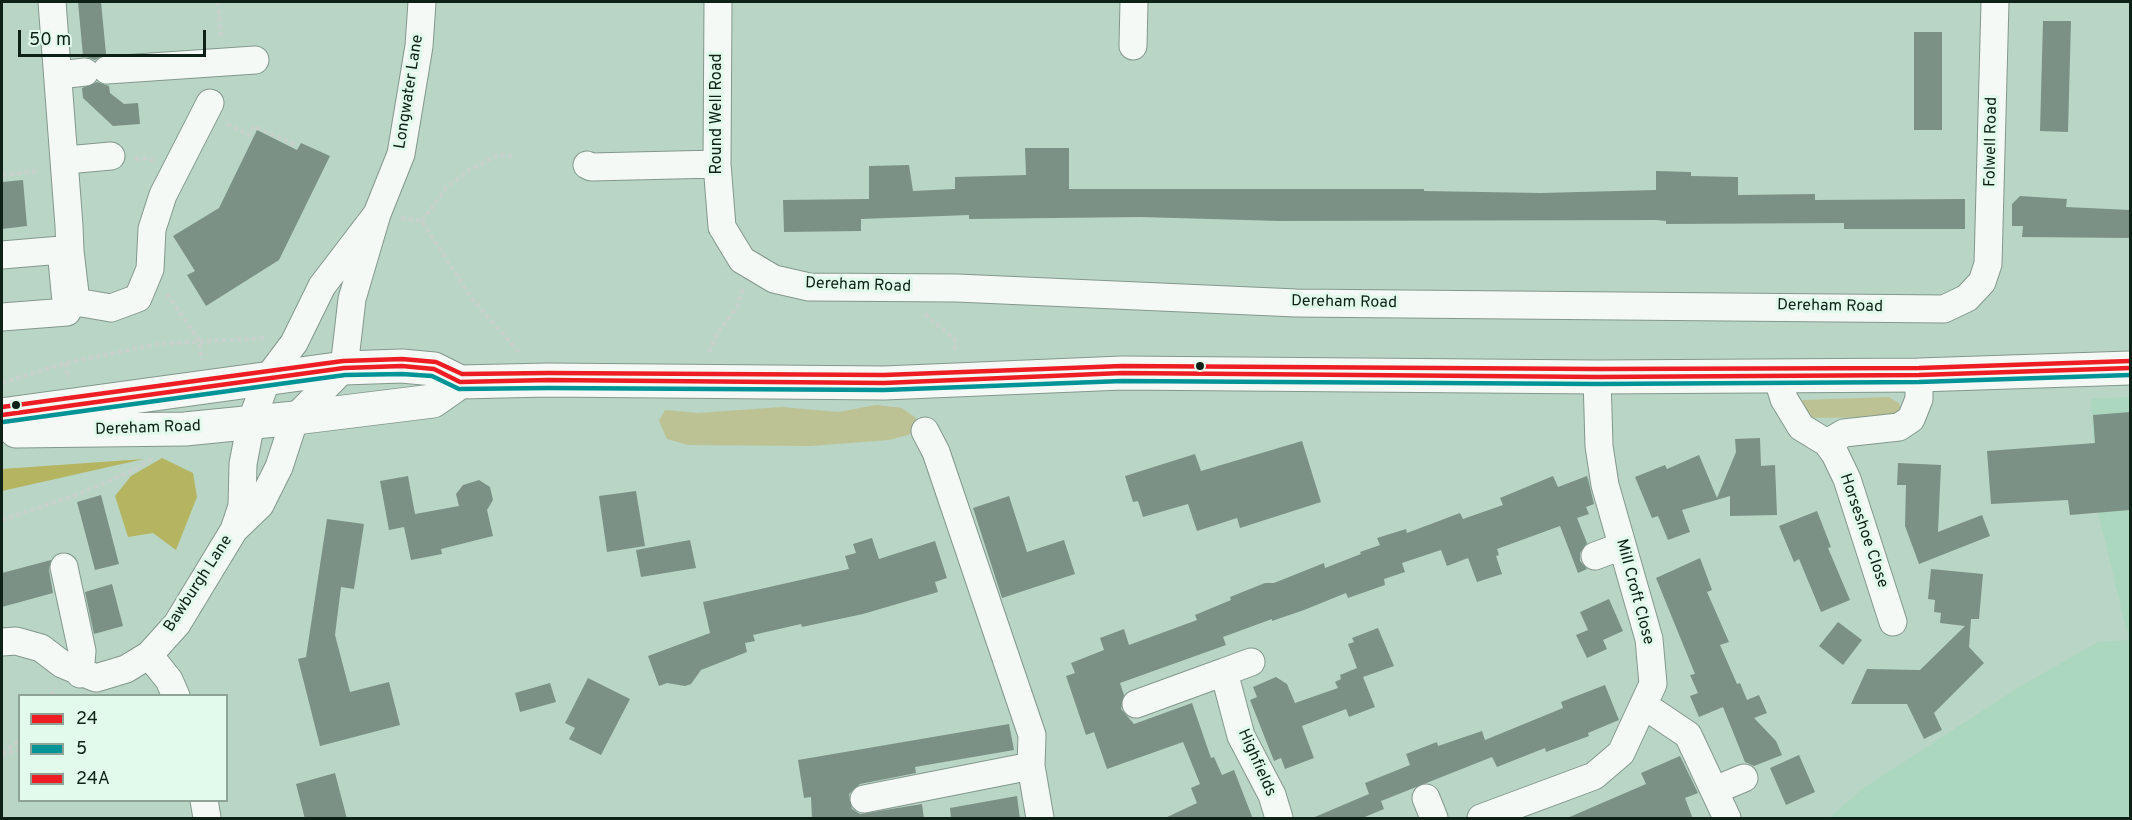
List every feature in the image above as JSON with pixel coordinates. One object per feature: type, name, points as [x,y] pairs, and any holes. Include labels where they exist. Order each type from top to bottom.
[{"type":"highway","name":"Dereham Road","points":[[2,415],[344,368],[402,366],[434,369],[460,382],[548,380],[884,383],[1122,373],[1597,378],[1919,375],[2130,369]]},
{"type":"highway","points":[[267,378],[295,418]]},
{"type":"highway","name":"Dereham Road","points":[[2,432],[185,429],[295,418],[433,401],[460,382]]},
{"type":"street","points":[[2,316],[67,312],[66,164],[84,72],[52,2]]},
{"type":"street","name":"Longwater Lane","points":[[344,368],[349,316],[377,214],[401,154],[416,66],[422,2]]},
{"type":"street","name":"Round Well Road","points":[[718,2],[717,164],[722,227]]},
{"type":"street","points":[[1133,45],[1134,2]]},
{"type":"street","name":"Folwell Road","points":[[1982,282],[1988,264],[1995,2]]},
{"type":"street","points":[[84,72],[255,60]]},
{"type":"street","points":[[67,242],[76,302],[111,308],[138,298],[150,269],[152,229],[163,195],[207,108]]},
{"type":"street","points":[[66,164],[111,156]]},
{"type":"street","points":[[587,165],[591,167],[717,164]]},
{"type":"street","name":"Longwater Lane","points":[[267,378],[294,343],[322,286],[377,214]]},
{"type":"street","name":"Dereham Road","points":[[722,227],[742,260],[750,266],[774,279],[809,286],[957,288],[1296,303],[1944,309],[1967,298],[1982,282]]},
{"type":"street","points":[[2,255],[67,242]]},
{"type":"street","points":[[295,418],[344,368]]},
{"type":"street","points":[[1827,443],[1844,433],[1899,427],[1911,419],[1919,399],[1919,375]]},
{"type":"street","name":"Horseshoe Close","points":[[1777,376],[1784,399],[1801,427],[1827,443],[1847,479],[1893,622]]},
{"type":"street","name":"Bawburgh Lane","points":[[90,683],[126,669],[148,655],[177,624],[234,530],[242,506],[243,464],[251,422],[267,378]]},
{"type":"street","name":"Mill Croft Close","points":[[1480,819],[1594,776],[1621,753],[1653,684],[1649,639],[1604,476],[1599,446],[1597,378]]},
{"type":"street","name":"Bawburgh Lane","points":[[234,530],[260,505],[279,467],[295,418]]},
{"type":"street","points":[[925,431],[936,452],[1032,735],[1031,766],[1040,819]]},
{"type":"street","points":[[1595,556],[1622,546]]},
{"type":"street","points":[[64,567],[90,683]]},
{"type":"street","points":[[2,642],[16,641],[41,648],[90,683]]},
{"type":"street","points":[[148,655],[169,680],[175,694]]},
{"type":"street","points":[[1136,704],[1251,662]]},
{"type":"street","name":"Highfields","points":[[1224,672],[1241,736],[1272,795],[1279,819]]},
{"type":"street","points":[[1644,706],[1688,735],[1727,819]]},
{"type":"street","points":[[864,799],[1031,766]]},
{"type":"street","points":[[1715,790],[1744,778]]},
{"type":"street","points":[[204,802],[207,819]]},
{"type":"path","points":[[218,2],[224,61]]},
{"type":"path","points":[[207,108],[249,135],[254,126],[296,145]]},
{"type":"path","points":[[422,221],[446,188],[469,170],[499,155],[513,156]]},
{"type":"path","points":[[111,156],[120,159],[147,158],[175,173]]},
{"type":"path","points":[[2,175],[66,164]]},
{"type":"path","points":[[377,214],[422,221],[472,299],[503,336],[548,380]]},
{"type":"path","points":[[706,358],[717,334],[737,308],[750,266]]},
{"type":"path","points":[[150,269],[199,340],[206,386]]},
{"type":"path","points":[[2,383],[66,363],[157,344],[199,340],[239,341],[266,338],[273,333]]},
{"type":"path","points":[[955,340],[955,352]]},
{"type":"path","points":[[2,520],[75,495],[136,469],[152,460],[155,454]]},
{"type":"path","points":[[2,754],[18,742]]},
{"type":"path","points":[[2,754],[18,750]]},
{"type":"shaded area","points":[[1889,397],[1899,403],[1901,410],[1888,417],[1807,418],[1799,409],[1803,400]]},
{"type":"shaded area","points":[[2130,397],[2130,818],[1829,818],[1861,790],[2016,689],[2098,642],[2129,640],[2098,512],[2091,399]]},
{"type":"shaded area","points":[[876,405],[902,408],[916,418],[918,428],[908,435],[889,440],[810,446],[688,445],[667,439],[659,421],[665,410],[698,413],[782,407],[838,412]]},
{"type":"shaded area","points":[[162,458],[193,473],[197,497],[176,550],[153,533],[128,537],[115,496],[131,476]]},
{"type":"shaded area","points":[[144,459],[2,491],[2,469]]},
{"type":"building","points":[[78,2],[101,2],[106,54],[95,60],[83,56]]},
{"type":"building","points":[[2043,21],[2071,21],[2068,132],[2040,131]]},
{"type":"building","points":[[1914,32],[1942,32],[1942,130],[1914,130]]},
{"type":"building","points":[[97,82],[109,86],[110,93],[124,104],[138,103],[140,124],[113,126],[83,98],[82,88]]},
{"type":"building","points":[[257,130],[297,150],[301,143],[330,156],[279,260],[206,306],[187,275],[195,271],[173,236],[219,208]]},
{"type":"building","points":[[1025,148],[1069,148],[1069,189],[1424,189],[1424,191],[1541,193],[1656,190],[1656,171],[1691,172],[1691,176],[1738,177],[1738,195],[1815,194],[1815,200],[1965,199],[1965,229],[1844,229],[1844,223],[1666,224],[1666,221],[1656,220],[1280,221],[1140,217],[969,219],[969,215],[861,219],[861,231],[784,232],[783,200],[869,199],[869,166],[909,165],[913,191],[955,189],[955,177],[1026,175]]},
{"type":"building","points":[[23,180],[27,226],[2,229],[2,182]]},
{"type":"building","points":[[2020,196],[2067,199],[2066,207],[2130,210],[2130,238],[2022,237],[2023,226],[2012,226],[2012,204]]},
{"type":"building","points":[[2130,412],[2130,510],[2070,515],[2068,500],[1991,504],[1987,451],[2095,443],[2093,415]]},
{"type":"building","points":[[1760,438],[1761,466],[1775,465],[1777,515],[1730,516],[1730,496],[1682,510],[1690,532],[1668,540],[1658,516],[1652,518],[1635,477],[1665,465],[1667,469],[1699,455],[1717,498],[1736,452],[1735,439]]},
{"type":"building","points":[[1302,441],[1321,502],[1240,528],[1237,518],[1197,531],[1188,504],[1143,517],[1138,501],[1133,502],[1125,476],[1195,454],[1201,471]]},
{"type":"building","points":[[1898,463],[1941,465],[1938,532],[1982,515],[1990,536],[1919,564],[1905,526],[1906,485],[1897,485]]},
{"type":"building","points":[[408,476],[415,514],[459,506],[456,494],[463,485],[479,480],[490,487],[493,500],[487,510],[493,536],[441,549],[442,554],[411,560],[404,527],[389,530],[380,481]]},
{"type":"building","points":[[1553,476],[1558,487],[1587,476],[1594,504],[1586,507],[1589,514],[1577,518],[1587,543],[1580,553],[1580,561],[1587,569],[1578,573],[1560,526],[1497,549],[1499,555],[1496,556],[1502,574],[1477,582],[1468,558],[1447,566],[1441,550],[1402,563],[1405,572],[1384,579],[1385,585],[1348,598],[1346,593],[1304,610],[1223,637],[1226,645],[1120,683],[1124,695],[1121,709],[1134,724],[1192,703],[1211,758],[1214,757],[1222,775],[1234,770],[1253,819],[1163,819],[1197,803],[1191,788],[1200,784],[1183,742],[1107,769],[1094,732],[1086,735],[1066,676],[1075,673],[1071,663],[1104,650],[1100,638],[1124,629],[1129,645],[1197,620],[1195,615],[1231,600],[1230,597],[1265,583],[1274,583],[1324,563],[1325,568],[1361,554],[1360,552],[1380,545],[1377,538],[1406,529],[1407,533],[1460,513],[1463,519],[1503,505],[1500,498]]},
{"type":"building","points":[[636,491],[645,546],[607,552],[599,496]]},
{"type":"building","points":[[101,495],[119,564],[95,570],[77,502]]},
{"type":"building","points":[[1009,496],[1027,552],[1064,540],[1075,574],[1002,598],[973,508]]},
{"type":"building","points":[[1817,511],[1831,547],[1828,548],[1850,600],[1821,612],[1799,559],[1794,562],[1779,526]]},
{"type":"building","points":[[327,519],[364,524],[354,589],[341,587],[335,635],[350,692],[389,682],[400,725],[320,746],[298,659],[306,657]]},
{"type":"building","points":[[872,538],[879,559],[935,541],[947,578],[935,582],[938,592],[863,614],[802,627],[801,624],[753,635],[755,641],[745,643],[747,652],[701,670],[691,684],[685,686],[667,683],[659,686],[648,656],[710,633],[703,602],[849,569],[845,556],[856,553],[853,544]]},
{"type":"building","points":[[690,540],[696,568],[641,577],[636,550]]},
{"type":"building","points":[[1700,558],[1712,590],[1707,592],[1729,642],[1720,645],[1737,684],[1740,683],[1747,700],[1759,695],[1767,713],[1754,718],[1776,741],[1782,755],[1754,766],[1745,762],[1723,707],[1699,717],[1690,696],[1698,693],[1690,675],[1695,674],[1656,578]]},
{"type":"building","points":[[51,560],[49,570],[53,593],[2,607],[2,573]]},
{"type":"building","points":[[1931,569],[1983,574],[1979,619],[1971,619],[1969,647],[1984,663],[1934,713],[1942,730],[1924,739],[1907,704],[1851,704],[1867,669],[1920,670],[1965,626],[1940,623],[1941,613],[1934,612],[1935,600],[1928,599]]},
{"type":"building","points":[[112,584],[123,626],[94,634],[85,592]]},
{"type":"building","points":[[1609,599],[1623,631],[1603,640],[1607,649],[1587,658],[1576,635],[1588,630],[1580,612]]},
{"type":"building","points":[[1838,622],[1862,640],[1843,665],[1819,646]]},
{"type":"building","points":[[1378,628],[1394,666],[1363,677],[1375,707],[1349,717],[1346,709],[1302,726],[1314,758],[1285,769],[1281,758],[1274,761],[1250,700],[1257,697],[1253,687],[1276,677],[1287,684],[1295,703],[1338,688],[1335,682],[1341,679],[1340,675],[1357,668],[1348,644],[1354,642],[1352,638]]},
{"type":"building","points":[[588,678],[630,699],[601,755],[569,739],[575,728],[565,723]]},
{"type":"building","points":[[550,683],[556,702],[520,712],[515,693]]},
{"type":"building","points":[[1605,685],[1619,720],[1588,733],[1589,736],[1546,752],[1545,748],[1497,767],[1492,757],[1381,801],[1384,809],[1360,819],[1310,819],[1369,794],[1365,783],[1410,765],[1406,754],[1437,742],[1438,746],[1482,731],[1485,740],[1563,708],[1561,702]]},
{"type":"building","points":[[1009,724],[1014,750],[915,767],[916,773],[860,784],[849,794],[852,809],[860,814],[922,804],[924,819],[812,819],[811,797],[804,798],[798,760]]},
{"type":"building","points":[[1799,755],[1815,792],[1786,805],[1770,768]]},
{"type":"building","points":[[1680,756],[1698,793],[1685,798],[1693,819],[1565,819],[1646,784],[1641,773]]},
{"type":"building","points":[[335,773],[347,819],[305,819],[296,784]]},
{"type":"building","points":[[1017,796],[1020,819],[951,819],[950,808]]},
{"type":"transit line","name":"24A","points":[[2,407],[343,361],[402,359],[436,362],[462,374],[884,375],[1122,366],[1597,369],[1919,368],[2130,361]]},
{"type":"transit line","name":"24","points":[[2,415],[344,368],[402,366],[434,369],[460,382],[548,380],[884,383],[1122,373],[1597,377],[1919,375],[2130,368]]},
{"type":"transit line","name":"5","points":[[3,422],[345,375],[432,376],[459,389],[884,390],[1122,381],[1597,384],[1919,382],[2130,375]]}]
